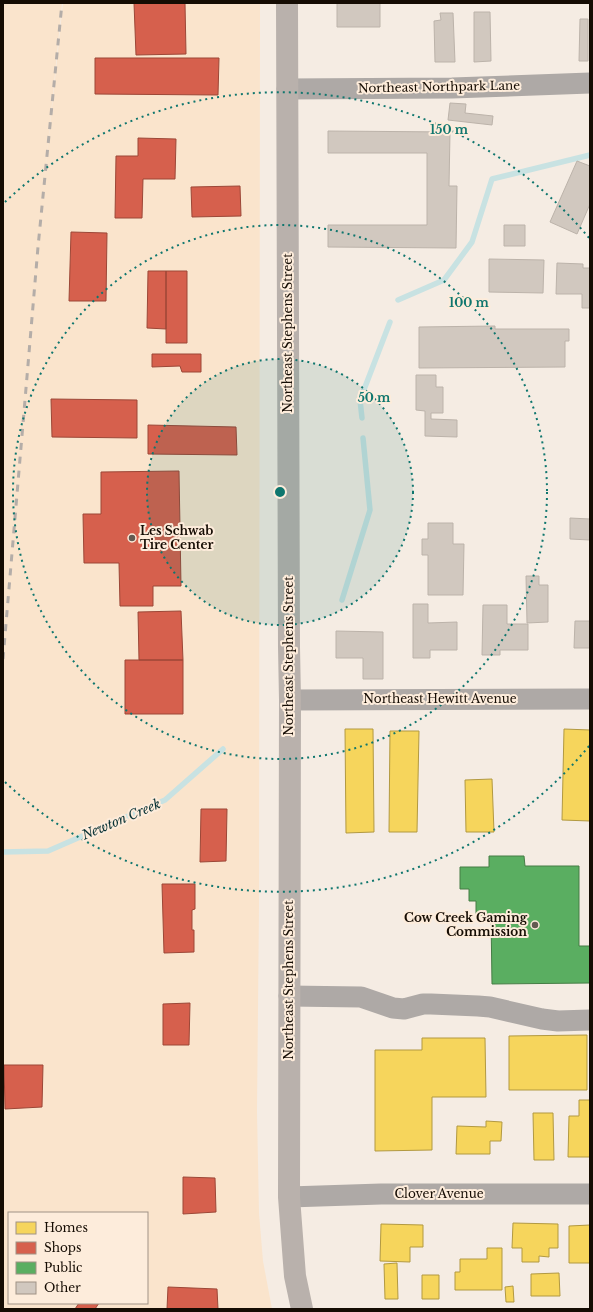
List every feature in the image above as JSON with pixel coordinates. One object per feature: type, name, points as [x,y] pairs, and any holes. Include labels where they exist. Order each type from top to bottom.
[{"type":"main road","name":"Northeast Stephens Street","points":[[287,3],[290,700],[289,1197],[295,1276],[302,1309]]},
{"type":"street","name":"Northeast Northpark Lane","points":[[287,89],[452,88],[590,83]]},
{"type":"street","name":"Northeast Hewitt Avenue","points":[[290,700],[590,699]]},
{"type":"street","points":[[289,996],[361,997],[388,1006],[404,1009],[423,1004],[478,1006],[490,1007],[558,1021],[590,1020]]},
{"type":"street","name":"Clover Avenue","points":[[289,1197],[381,1194],[590,1194]]},
{"type":"shaded area","points":[[3,3],[62,3],[44,184],[63,3],[260,3],[259,905],[257,1112],[259,1213],[263,1261],[272,1309],[3,1309]]},
{"type":"building: Homes","points":[[345,729],[373,729],[374,832],[346,833]]},
{"type":"building: Homes","points":[[564,729],[590,730],[590,821],[562,820]]},
{"type":"building: Homes","points":[[390,731],[419,731],[417,832],[389,832]]},
{"type":"building: Homes","points":[[492,779],[494,832],[466,832],[465,780]]},
{"type":"building: Homes","points":[[587,1035],[587,1090],[509,1090],[509,1036]]},
{"type":"building: Homes","points":[[422,1038],[485,1038],[486,1097],[432,1097],[432,1150],[375,1151],[375,1050],[422,1050]]},
{"type":"building: Homes","points":[[579,1100],[590,1100],[590,1157],[568,1157],[569,1116],[579,1116]]},
{"type":"building: Homes","points":[[533,1113],[553,1113],[554,1160],[534,1160]]},
{"type":"building: Homes","points":[[486,1121],[502,1122],[501,1141],[490,1141],[490,1154],[456,1154],[457,1126],[486,1127]]},
{"type":"building: Homes","points":[[513,1223],[558,1224],[558,1248],[549,1248],[549,1257],[539,1256],[539,1262],[522,1262],[522,1248],[512,1248]]},
{"type":"building: Homes","points":[[381,1224],[423,1225],[423,1247],[410,1247],[410,1262],[380,1261]]},
{"type":"building: Homes","points":[[590,1225],[590,1263],[569,1263],[569,1226]]},
{"type":"building: Homes","points":[[487,1248],[502,1248],[502,1290],[455,1290],[455,1272],[460,1272],[460,1259],[487,1259]]},
{"type":"building: Homes","points":[[397,1263],[398,1299],[385,1299],[384,1264]]},
{"type":"building: Homes","points":[[559,1273],[560,1296],[531,1296],[531,1274]]},
{"type":"building: Homes","points":[[422,1275],[439,1275],[439,1299],[422,1299]]},
{"type":"building: Homes","points":[[513,1286],[514,1302],[506,1302],[505,1287]]},
{"type":"building: Shops","points":[[134,3],[185,3],[186,54],[136,55]]},
{"type":"building: Shops","points":[[95,58],[219,58],[218,95],[95,94]]},
{"type":"building: Shops","points":[[138,138],[176,139],[175,179],[143,179],[142,218],[115,218],[116,156],[138,156]]},
{"type":"building: Shops","points":[[240,186],[241,216],[192,217],[191,187]]},
{"type":"building: Shops","points":[[71,232],[107,233],[106,301],[69,301]]},
{"type":"building: Shops","points":[[148,271],[166,271],[166,329],[147,328]]},
{"type":"building: Shops","points":[[166,271],[187,271],[187,343],[166,343]]},
{"type":"building: Shops","points":[[152,354],[201,354],[201,372],[182,372],[180,366],[152,367]]},
{"type":"building: Shops","points":[[51,399],[137,400],[137,438],[52,437]]},
{"type":"building: Shops","points":[[148,425],[236,427],[237,455],[148,454]]},
{"type":"building: Shops","name":"Les Schwab Tire Center","points":[[179,471],[181,586],[153,586],[153,606],[120,606],[119,563],[84,563],[83,514],[101,514],[101,472]]},
{"type":"building: Shops","points":[[181,611],[183,660],[139,660],[138,612]]},
{"type":"building: Shops","points":[[125,660],[183,660],[183,714],[125,714]]},
{"type":"building: Shops","points":[[201,809],[227,809],[226,861],[200,862]]},
{"type":"building: Shops","points":[[162,884],[195,884],[195,909],[192,910],[194,952],[164,953]]},
{"type":"building: Shops","points":[[190,1003],[189,1045],[163,1045],[163,1004]]},
{"type":"building: Shops","points":[[4,1065],[43,1065],[42,1107],[5,1109]]},
{"type":"building: Shops","points":[[183,1177],[215,1178],[216,1212],[183,1214]]},
{"type":"building: Shops","points":[[168,1287],[217,1289],[218,1309],[167,1309]]},
{"type":"building: Shops","points":[[78,1304],[98,1304],[95,1309],[75,1309]]},
{"type":"building: Public","name":"Cow Creek Gaming Commission","points":[[489,856],[524,856],[525,866],[579,866],[579,946],[590,946],[590,983],[492,984],[491,916],[476,916],[476,901],[469,901],[469,889],[460,889],[460,867],[489,867]]},
{"type":"building: Other","points":[[337,3],[380,3],[380,27],[337,27]]},
{"type":"building: Other","points":[[474,12],[490,12],[491,61],[474,62]]},
{"type":"building: Other","points":[[440,13],[453,13],[455,62],[435,62],[434,21],[441,20]]},
{"type":"building: Other","points":[[580,19],[588,19],[588,61],[579,61]]},
{"type":"building: Other","points":[[450,103],[466,104],[465,113],[493,116],[492,125],[448,120]]},
{"type":"building: Other","points":[[328,131],[450,132],[449,186],[457,186],[456,248],[328,247],[328,225],[427,225],[427,153],[328,153]]},
{"type":"building: Other","points":[[577,161],[590,166],[590,204],[577,234],[550,222]]},
{"type":"building: Other","points":[[504,225],[525,225],[525,246],[504,246]]},
{"type":"building: Other","points":[[489,259],[544,260],[543,293],[489,292]]},
{"type":"building: Other","points":[[557,263],[583,264],[583,268],[590,268],[590,308],[582,308],[582,294],[556,294]]},
{"type":"building: Other","points":[[495,326],[495,329],[569,329],[569,341],[565,341],[565,367],[419,368],[419,327]]},
{"type":"building: Other","points":[[416,375],[436,375],[436,387],[443,387],[443,413],[431,413],[431,419],[457,420],[457,437],[425,436],[425,411],[416,410]]},
{"type":"building: Other","points":[[570,518],[590,519],[590,540],[570,539]]},
{"type":"building: Other","points":[[428,523],[453,523],[453,544],[464,544],[463,595],[428,595],[428,555],[422,555],[422,539],[428,539]]},
{"type":"building: Other","points":[[526,576],[539,576],[539,585],[548,585],[548,622],[527,623]]},
{"type":"building: Other","points":[[413,604],[428,604],[428,623],[457,622],[457,650],[430,650],[430,658],[413,658]]},
{"type":"building: Other","points":[[483,605],[507,605],[507,624],[528,624],[528,650],[500,650],[500,655],[482,655]]},
{"type":"building: Other","points":[[575,621],[590,621],[590,648],[574,648]]},
{"type":"building: Other","points":[[336,631],[383,632],[383,679],[363,679],[363,658],[336,658]]},
{"type":"waterway","name":"Newton Creek","points":[[398,300],[444,280],[472,242],[492,179],[590,155]]},
{"type":"waterway","name":"Newton Creek","points":[[362,418],[360,400],[390,322]]},
{"type":"waterway","name":"Newton Creek","points":[[342,600],[370,510],[363,438]]},
{"type":"waterway","name":"Newton Creek","points":[[3,852],[48,851],[165,800],[223,749]]},
{"type":"railway","points":[[3,659],[38,247],[62,3]]},
{"type":"place","name":"Les Schwab Tire Center","points":[[132,538]]},
{"type":"place","name":"Cow Creek Gaming Commission","points":[[535,925]]}]
